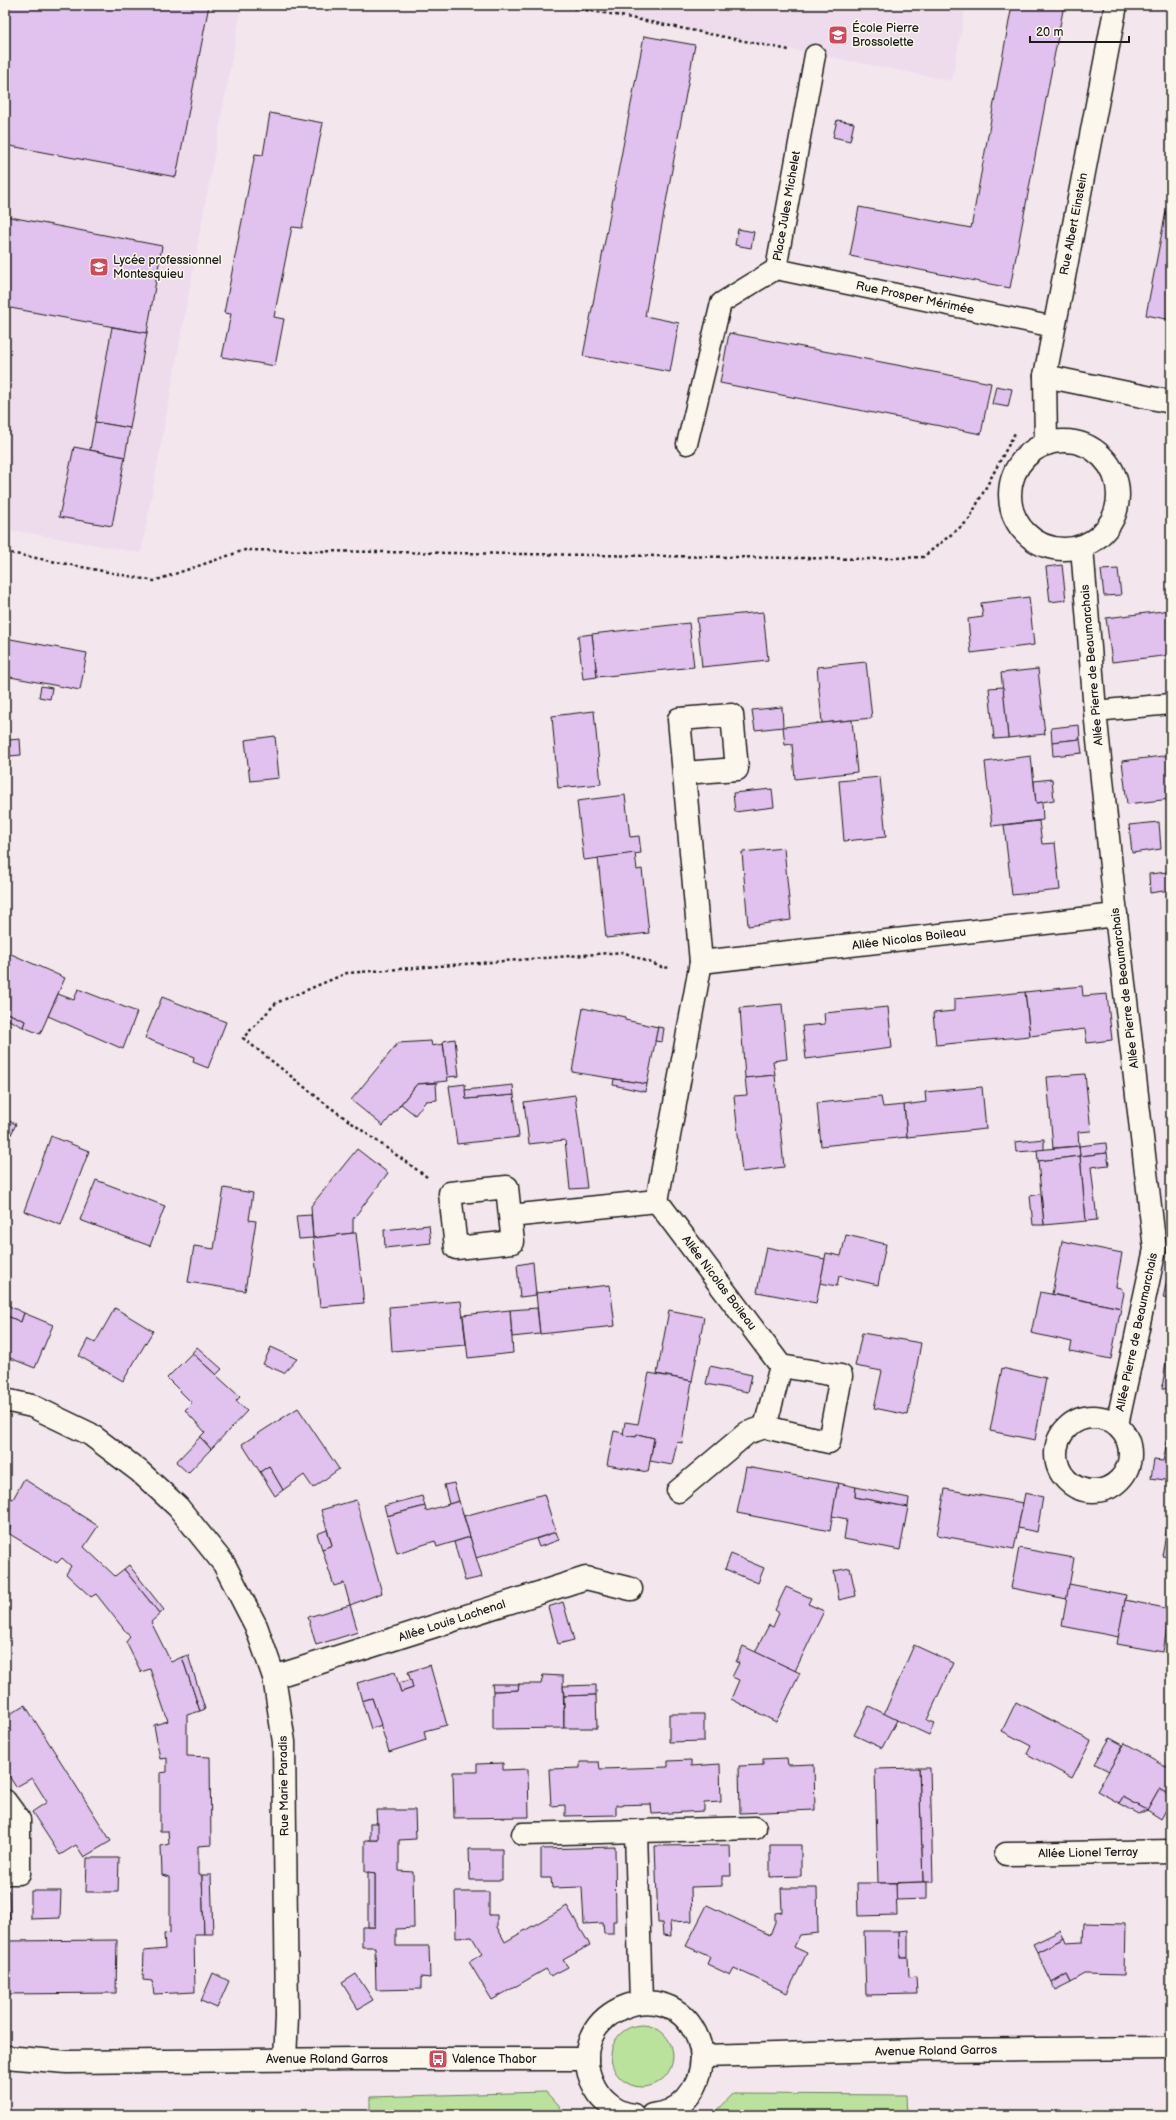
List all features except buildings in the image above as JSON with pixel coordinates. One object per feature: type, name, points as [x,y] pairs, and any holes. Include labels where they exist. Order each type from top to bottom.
[{"type":"street","name":"Rue Albert Einstein","points":[[1046,444],[1045,376],[1116,5]]},
{"type":"street","points":[[1045,376],[1171,402]]},
{"type":"street","points":[[1063,441],[1080,443],[1090,448],[1107,462],[1116,477],[1118,494],[1116,510],[1109,526],[1097,538],[1082,546],[1064,549],[1045,546],[1029,537],[1017,522],[1011,504],[1011,485],[1017,468],[1030,453],[1046,444],[1063,441]]},
{"type":"street","name":"Allée Pierre de Beaumarchais","points":[[1082,546],[1095,711],[1116,915],[1155,1249],[1117,1425]]},
{"type":"street","points":[[510,1216],[657,1201],[701,962],[684,773]]},
{"type":"street","name":"Allée Nicolas Boileau","points":[[701,962],[1116,915]]},
{"type":"street","points":[[507,1187],[510,1216],[513,1242],[456,1248],[450,1193],[507,1187]]},
{"type":"street","name":"Allée Nicolas Boileau","points":[[657,1201],[781,1366]]},
{"type":"street","points":[[678,1491],[747,1433],[765,1427],[829,1442],[840,1376],[781,1366],[765,1427]]},
{"type":"street","name":"Rue Marie Paradis","points":[[5,1400],[32,1406],[90,1434],[138,1471],[178,1507],[224,1564],[256,1626],[274,1677],[284,1742],[287,2017],[285,2059]]},
{"type":"street","name":"Allée Louis Lachenal","points":[[274,1677],[586,1578],[631,1589]]},
{"type":"street","points":[[5,1801],[19,1820],[19,1873],[5,1873]]},
{"type":"street","points":[[523,1834],[755,1828]]},
{"type":"street","points":[[636,1832],[641,2002]]},
{"type":"street","name":"Allée Lionel Terray","points":[[1006,1854],[1171,1851]]},
{"type":"street","points":[[633,2115],[613,2107],[599,2094],[590,2078],[587,2059],[589,2044],[594,2031],[603,2020],[614,2011],[627,2005],[641,2002],[659,2003],[676,2011],[692,2028],[698,2039],[702,2056],[700,2073],[694,2088],[683,2101],[669,2111],[652,2115]]},
{"type":"street","name":"Avenue Roland Garros","points":[[702,2056],[922,2050],[1171,2048]]},
{"type":"street","name":"Avenue Roland Garros","points":[[5,2057],[67,2062],[285,2059],[587,2059]]},
{"type":"street","name":"Avenue Roland Garros","points":[[5,2069],[67,2062]]},
{"type":"lane","name":"Place Jules Michelet","points":[[687,444],[721,303],[776,269],[815,55]]},
{"type":"lane","name":"Rue Prosper Mérimée","points":[[776,269],[1054,327]]},
{"type":"lane","points":[[1095,711],[1171,704]]},
{"type":"path","points":[[556,5],[616,15],[815,55]]},
{"type":"path","points":[[5,552],[154,581],[245,550],[868,559],[923,557],[968,520],[1019,424]]},
{"type":"path","points":[[450,1193],[328,1105],[243,1038],[276,1003],[347,973],[623,952],[664,968],[701,962]]},
{"type":"shaded area","name":"Lycée professionnel Montesquieu","points":[[5,5],[242,5],[141,553],[5,529]]},
{"type":"shaded area","name":"École Pierre Brossolette","points":[[618,5],[966,5],[952,81],[616,15]]},
{"type":"green space","points":[[636,2025],[648,2025],[664,2034],[671,2044],[673,2056],[671,2068],[664,2078],[648,2087],[636,2087],[625,2082],[616,2073],[611,2062],[611,2050],[616,2039],[625,2030]]},
{"type":"green space","points":[[546,2092],[567,2115],[370,2115],[370,2097]]},
{"type":"green space","points":[[733,2094],[906,2095],[907,2115],[713,2115]]},
{"type":"place","name":"École Pierre Brossolette","points":[[838,35]]},
{"type":"place","name":"Lycée professionnel Montesquieu","points":[[99,267]]},
{"type":"place","name":"Valence Thabor","points":[[438,2059]]}]
